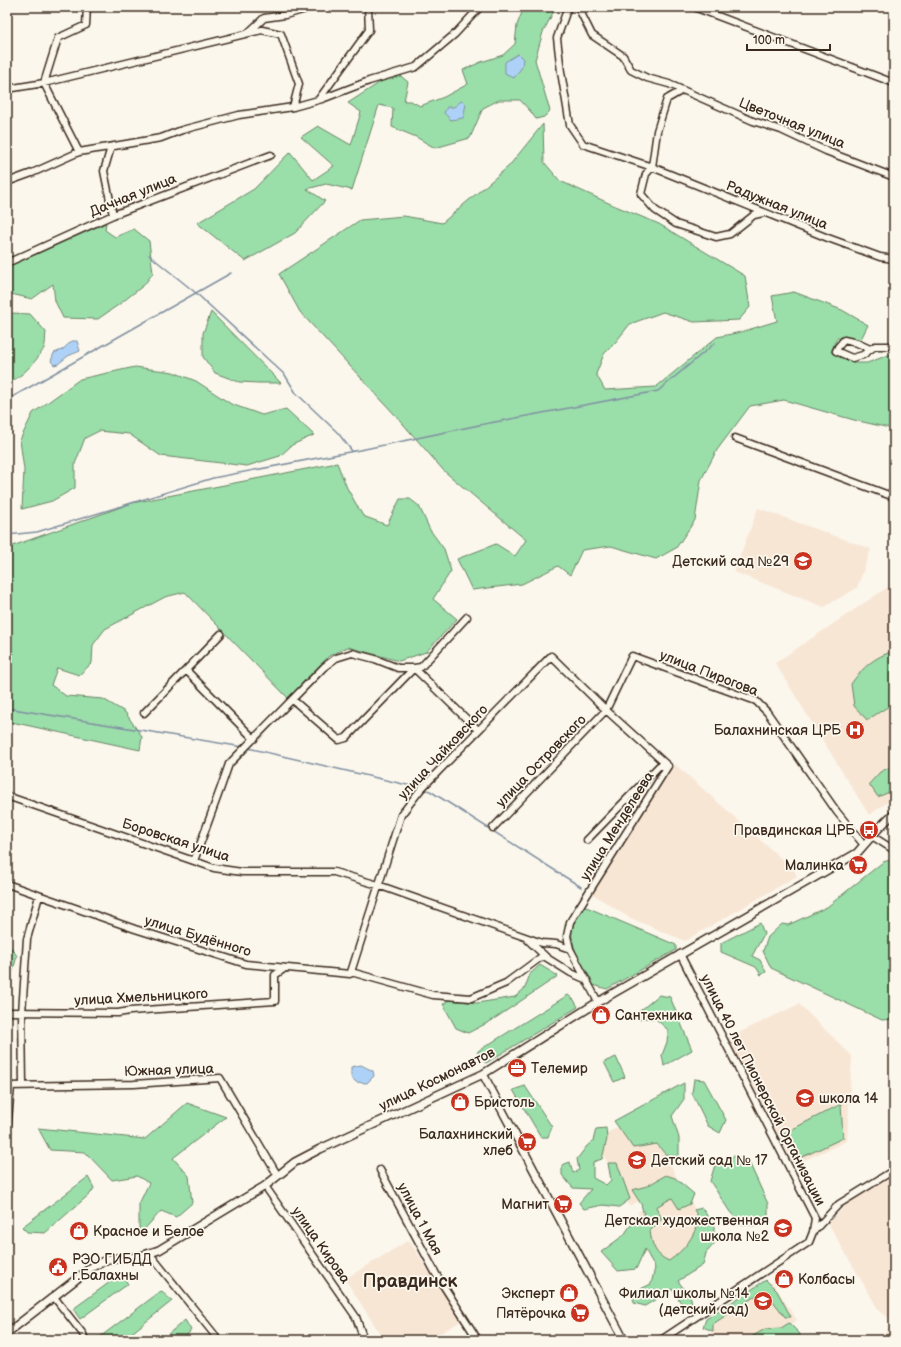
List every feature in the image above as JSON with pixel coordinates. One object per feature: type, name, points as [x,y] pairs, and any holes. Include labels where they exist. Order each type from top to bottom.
[{"type":"street","points":[[79,152],[44,83],[58,38],[86,25],[87,7]]},
{"type":"street","points":[[247,34],[264,18],[314,7]]},
{"type":"street","points":[[319,100],[369,30],[368,7]]},
{"type":"street","points":[[7,182],[79,152],[161,138],[182,130],[239,115],[294,107],[319,100],[369,81],[416,67],[455,34],[480,7]]},
{"type":"street","name":"Радужная улица","points":[[568,7],[557,38],[570,125],[583,144],[652,168],[763,213],[880,257],[894,259]]},
{"type":"street","name":"Цветочная улица","points":[[578,7],[592,35],[623,56],[631,70],[648,78],[668,84],[681,91],[753,121],[781,130],[826,151],[894,177]]},
{"type":"street","points":[[694,7],[894,82]]},
{"type":"street","points":[[7,89],[44,83],[262,30],[281,34],[299,84],[294,107]]},
{"type":"street","points":[[681,91],[668,99],[657,131],[652,168],[646,174],[641,194],[655,210],[676,224],[716,237],[730,234],[754,215],[763,213]]},
{"type":"street","points":[[111,147],[104,171],[113,215]]},
{"type":"street","name":"Дачная улица","points":[[7,263],[113,215],[271,155]]},
{"type":"street","points":[[870,349],[857,343],[844,340],[836,352],[852,358],[863,355],[875,346],[894,346]]},
{"type":"street","points":[[735,438],[894,497]]},
{"type":"street","points":[[194,861],[222,787],[229,764],[324,667],[336,658],[352,653],[375,659],[398,668],[421,667],[467,617]]},
{"type":"street","points":[[144,713],[221,634]]},
{"type":"street","name":"улица Чайковского","points":[[351,972],[401,815],[421,789],[478,730],[551,656],[606,710]]},
{"type":"street","name":"улица Пирогова","points":[[606,710],[632,656],[756,701],[767,712],[837,812],[864,845]]},
{"type":"street","points":[[293,700],[339,740],[346,738],[414,668]]},
{"type":"street","points":[[414,668],[478,730]]},
{"type":"street","points":[[186,670],[254,739]]},
{"type":"street","points":[[606,710],[668,766]]},
{"type":"street","name":"улица Островского","points":[[493,828],[606,710]]},
{"type":"street","name":"улица Менделеева","points":[[586,840],[659,766],[668,766]]},
{"type":"street","name":"улица Менделеева","points":[[567,936],[570,922],[668,766]]},
{"type":"street","name":"Боровская улица","points":[[7,796],[214,868],[242,872],[334,872],[378,885],[542,943],[556,944],[570,949]]},
{"type":"street","name":"улица Космонавтов","points":[[7,1333],[92,1267],[108,1259],[138,1257],[159,1250],[266,1186],[295,1162],[483,1074],[598,1002],[857,853],[894,813]]},
{"type":"street","points":[[872,836],[894,850]]},
{"type":"street","name":"улица Будённого","points":[[7,884],[135,929],[246,964],[350,974],[351,972],[433,995],[471,998],[506,983],[544,955]]},
{"type":"street","points":[[22,1085],[22,1013],[26,939],[39,896]]},
{"type":"street","points":[[556,944],[567,936],[570,949],[598,1002]]},
{"type":"street","name":"Боровская улица","points":[[525,937],[544,955],[571,973],[587,980]]},
{"type":"street","name":"улица 40 лет Пионерской Организации","points":[[680,954],[815,1218],[813,1232]]},
{"type":"street","name":"улица Хмельницкого","points":[[7,1012],[118,1013],[275,1001],[275,975],[285,968]]},
{"type":"street","points":[[483,1074],[624,1340]]},
{"type":"street","name":"Южная улица","points":[[9,1086],[134,1084],[220,1078],[278,1176]]},
{"type":"street","points":[[7,1132],[9,1086]]},
{"type":"street","name":"улица 1 Мая","points":[[380,1170],[436,1274],[478,1340]]},
{"type":"street","name":"улица 40 лет Пионерской Организации","points":[[813,1232],[839,1204],[894,1170]]},
{"type":"street","name":"улица Кирова","points":[[266,1186],[356,1318],[364,1340]]},
{"type":"street","points":[[661,1340],[808,1242],[813,1232]]},
{"type":"street","points":[[149,1253],[214,1334],[217,1340]]},
{"type":"street","points":[[54,1297],[83,1334],[85,1340]]},
{"type":"shaded area","name":"Детский сад №29","points":[[758,508],[871,549],[857,588],[824,607],[734,572]]},
{"type":"shaded area","name":"Балахнинская ЦРБ","points":[[894,583],[894,798],[869,815],[775,663]]},
{"type":"shaded area","points":[[675,764],[794,870],[797,876],[685,941],[628,917],[591,893]]},
{"type":"shaded area","name":"школа 14","points":[[799,1004],[852,1056],[847,1141],[794,1165],[728,1038]]},
{"type":"shaded area","name":"Детский сад № 17","points":[[646,1115],[679,1182],[629,1206],[595,1138]]},
{"type":"shaded area","points":[[894,1176],[894,1340],[881,1340],[893,1321],[879,1311],[828,1223],[849,1202]]},
{"type":"shaded area","name":"Детский сад № 17","points":[[683,1189],[715,1242],[667,1273],[639,1225],[643,1222],[637,1212]]},
{"type":"shaded area","points":[[409,1240],[461,1321],[429,1340],[384,1340],[345,1279]]},
{"type":"shaded area","name":"Филиал школы №14 (детский сад)","points":[[772,1282],[797,1320],[766,1340],[716,1340],[706,1325]]},
{"type":"green space","points":[[524,7],[556,7],[543,32],[535,60],[550,111],[544,117],[536,119],[520,100],[499,100],[483,108],[470,138],[435,148],[416,137],[392,127],[393,108],[379,105],[352,190],[326,184],[307,189],[325,201],[295,233],[245,261],[197,223],[254,189],[290,152],[313,180],[334,166],[301,137],[318,126],[351,145],[361,112],[348,103],[396,72],[408,82],[404,101],[411,101],[420,106],[444,97],[468,84],[463,70],[503,55],[515,44],[517,25]]},
{"type":"green space","points":[[543,124],[544,162],[560,181],[659,224],[745,276],[750,307],[739,320],[694,322],[663,312],[630,324],[604,354],[596,374],[605,390],[656,387],[717,337],[741,332],[777,321],[772,296],[794,292],[842,310],[868,325],[860,341],[837,338],[831,352],[855,363],[867,363],[894,353],[894,429],[854,420],[784,400],[750,406],[717,450],[701,480],[695,520],[676,548],[656,559],[611,546],[582,550],[570,575],[558,566],[522,584],[472,590],[457,559],[496,544],[515,556],[526,540],[444,471],[397,417],[300,312],[279,274],[360,220],[404,216],[442,223],[509,166]]},
{"type":"green space","points":[[106,223],[105,230],[115,237],[134,229],[149,241],[153,273],[144,285],[121,303],[98,319],[63,318],[55,301],[53,284],[32,299],[7,293],[7,267]]},
{"type":"green space","points":[[7,309],[11,313],[30,314],[46,332],[45,346],[41,353],[28,369],[17,378],[7,383]]},
{"type":"green space","points":[[211,312],[281,383],[239,382],[215,373],[203,357],[203,333]]},
{"type":"green space","points":[[135,367],[173,372],[196,381],[231,404],[262,415],[286,409],[314,435],[292,445],[280,456],[247,466],[161,456],[129,434],[99,431],[85,438],[75,464],[75,488],[52,501],[22,509],[24,470],[20,440],[33,413],[80,379]]},
{"type":"green space","points":[[337,463],[347,488],[363,516],[387,525],[400,499],[410,499],[419,506],[430,530],[444,549],[451,571],[433,599],[457,619],[426,652],[399,661],[348,647],[329,656],[288,698],[185,592],[165,597],[105,629],[93,645],[92,663],[79,675],[57,668],[51,685],[66,696],[103,699],[125,712],[142,737],[140,750],[7,721],[7,548],[132,503]]},
{"type":"green space","points":[[894,651],[894,703],[867,720],[854,706],[851,684],[870,663],[887,653]]},
{"type":"green space","points":[[894,765],[894,790],[878,797],[869,784],[880,772]]},
{"type":"green space","points":[[894,859],[894,1019],[882,1020],[771,968],[763,951],[768,937],[782,924],[788,925],[827,907],[883,862]]},
{"type":"green space","points":[[584,906],[676,945],[676,950],[607,989],[593,985],[577,954],[572,937],[574,922]]},
{"type":"green space","points":[[760,923],[764,934],[752,956],[760,960],[766,972],[761,975],[756,967],[721,952],[721,943]]},
{"type":"green space","points":[[7,942],[17,956],[7,992]]},
{"type":"green space","points":[[540,965],[558,976],[491,1021],[468,1033],[456,1028],[443,1004],[449,1000],[477,1003],[515,997],[525,988],[530,974]]},
{"type":"green space","points":[[568,995],[574,1000],[578,1007],[486,1063],[477,1056],[478,1051]]},
{"type":"green space","points":[[659,995],[670,997],[692,1050],[664,1066],[662,1055],[667,1042],[668,1030],[656,1019],[643,1018],[640,1020],[635,1015]]},
{"type":"green space","points":[[616,1057],[625,1077],[614,1082],[604,1062]]},
{"type":"green space","points":[[694,1079],[704,1080],[726,1120],[720,1133],[708,1126],[692,1093]]},
{"type":"green space","points":[[684,1083],[684,1099],[672,1116],[679,1138],[679,1157],[665,1154],[657,1144],[633,1148],[614,1121]]},
{"type":"green space","points":[[525,1086],[552,1127],[548,1137],[541,1137],[513,1090]]},
{"type":"green space","points":[[187,1103],[226,1117],[173,1158],[189,1176],[192,1203],[176,1217],[161,1211],[139,1235],[139,1204],[149,1183],[137,1176],[112,1180],[85,1152],[50,1150],[38,1128],[145,1139]]},
{"type":"green space","points":[[841,1104],[843,1138],[796,1160],[783,1134]]},
{"type":"green space","points":[[606,1128],[607,1139],[602,1159],[593,1162],[593,1178],[606,1185],[611,1180],[608,1163],[617,1163],[630,1199],[619,1207],[603,1205],[584,1209],[579,1203],[591,1189],[573,1188],[562,1175],[562,1165],[570,1162],[573,1173],[579,1170],[577,1159],[593,1141],[596,1129]]},
{"type":"green space","points":[[734,1156],[748,1160],[768,1204],[768,1218],[757,1226],[741,1224],[730,1212],[710,1181],[715,1165]]},
{"type":"green space","points":[[666,1175],[675,1178],[694,1194],[690,1204],[679,1209],[672,1198],[656,1207],[662,1219],[650,1231],[653,1245],[657,1253],[669,1261],[680,1252],[692,1237],[697,1225],[699,1218],[694,1210],[702,1208],[714,1226],[714,1244],[706,1253],[703,1265],[678,1281],[691,1298],[692,1307],[685,1309],[672,1289],[645,1306],[634,1303],[632,1293],[651,1284],[655,1268],[645,1249],[636,1269],[618,1271],[601,1252],[624,1235],[630,1226],[645,1219],[641,1204],[632,1190],[647,1186]]},
{"type":"green space","points":[[88,1177],[94,1188],[91,1193],[45,1233],[27,1232],[22,1227]]},
{"type":"green space","points":[[121,1274],[128,1284],[80,1319],[73,1309]]},
{"type":"green space","points":[[766,1280],[777,1291],[791,1317],[785,1317],[767,1293],[757,1295],[713,1324],[713,1331],[703,1327],[706,1319]]},
{"type":"green space","points":[[161,1291],[172,1301],[123,1340],[96,1340]]},
{"type":"green space","points":[[185,1320],[191,1330],[183,1340],[161,1340]]},
{"type":"green space","points":[[789,1323],[800,1334],[800,1340],[746,1340],[765,1329],[781,1328]]},
{"type":"water","points":[[518,54],[523,59],[522,67],[514,78],[505,73],[505,62]]},
{"type":"water","points":[[461,101],[466,104],[463,118],[451,120],[444,113],[447,107],[454,107]]},
{"type":"water","points":[[72,341],[77,341],[80,351],[68,356],[58,364],[54,365],[51,361],[54,353],[62,350]]},
{"type":"water","points":[[361,1065],[373,1071],[374,1076],[367,1083],[356,1082],[351,1077],[351,1067]]},
{"type":"waterway","points":[[149,255],[196,293],[285,375],[296,393],[338,433],[352,451]]},
{"type":"waterway","points":[[7,400],[231,273]]},
{"type":"waterway","points":[[7,535],[37,532],[213,478],[658,391],[715,343]]},
{"type":"waterway","points":[[7,708],[243,747]]},
{"type":"waterway","points":[[248,748],[420,788]]},
{"type":"waterway","points":[[424,789],[430,791],[581,887]]},
{"type":"place","name":"Детский сад №29","points":[[803,561]]},
{"type":"place","name":"Балахнинская ЦРБ","points":[[855,730]]},
{"type":"place","name":"Правдинская ЦРБ","points":[[869,830]]},
{"type":"place","name":"Малинка","points":[[858,865]]},
{"type":"place","name":"Сантехника","points":[[601,1015]]},
{"type":"place","name":"Телемир","points":[[517,1068]]},
{"type":"place","name":"школа 14","points":[[805,1098]]},
{"type":"place","name":"Бристоль","points":[[460,1102]]},
{"type":"place","name":"Балахнинский хлеб","points":[[527,1142]]},
{"type":"place","name":"Детский сад № 17","points":[[637,1160]]},
{"type":"place","name":"Магнит","points":[[563,1204]]},
{"type":"place","name":"Детская художественная школа №2","points":[[783,1228]]},
{"type":"place","name":"Красное и Белое","points":[[79,1231]]},
{"type":"place","name":"РЭО ГИБДД г.Балахны","points":[[58,1267]]},
{"type":"place","name":"Колбасы","points":[[784,1279]]},
{"type":"place","name":"Эксперт","points":[[569,1293]]},
{"type":"place","name":"Филиал школы №14 (детский сад)","points":[[763,1301]]},
{"type":"place","name":"Пятёрочка","points":[[580,1313]]},
{"type":"district","name":"Правдинск","points":[[410,1281]]}]
